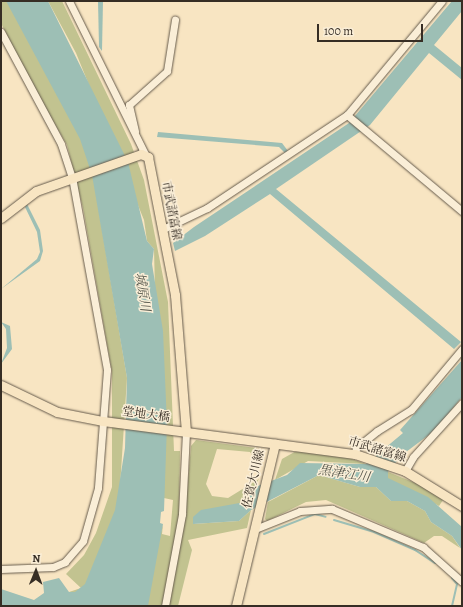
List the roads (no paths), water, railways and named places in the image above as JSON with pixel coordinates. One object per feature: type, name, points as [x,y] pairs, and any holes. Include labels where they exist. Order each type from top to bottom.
[{"type":"main road","points":[[1,218],[36,191],[72,177],[143,154]]},
{"type":"main road","name":"市武諸富線","points":[[143,154],[163,228],[180,338],[186,432]]},
{"type":"main road","points":[[1,385],[57,412],[103,422]]},
{"type":"main road","name":"堂地大橋","points":[[103,422],[186,432]]},
{"type":"main road","name":"佐賀大川線","points":[[186,432],[275,444],[236,606]]},
{"type":"main road","name":"市武諸富線","points":[[275,444],[359,455],[401,470],[462,506]]},
{"type":"street","points":[[69,1],[136,135],[143,154]]},
{"type":"street","points":[[163,228],[207,208],[349,116],[442,1]]},
{"type":"street","points":[[136,135],[129,105],[167,71],[175,20]]},
{"type":"street","points":[[1,32],[61,144],[72,177],[107,370],[103,422],[104,446],[93,515],[74,554],[52,567],[1,569]]},
{"type":"street","points":[[349,116],[462,211]]},
{"type":"street","points":[[359,455],[356,448],[378,431],[410,410],[462,349]]},
{"type":"street","points":[[401,470],[462,403]]},
{"type":"street","points":[[165,606],[182,514],[186,432]]},
{"type":"street","points":[[256,526],[300,511],[332,509],[423,547],[462,582]]},
{"type":"water","name":"城原川","points":[[6,1],[48,1],[128,162],[147,241],[154,249],[152,264],[163,331],[167,424],[164,511],[161,512],[160,523],[163,524],[148,606],[1,606],[1,589],[34,600],[44,593],[43,582],[59,578],[69,592],[75,592],[85,584],[115,510],[125,448],[127,378],[92,175],[80,139]]},
{"type":"water","points":[[98,1],[103,1],[102,51],[99,47]]},
{"type":"water","points":[[452,1],[462,1],[462,11],[434,45],[462,68],[462,80],[429,53],[370,125],[276,189],[461,342],[454,349],[270,194],[205,236],[175,251],[173,243],[194,227],[349,123]]},
{"type":"water","points":[[158,132],[282,143],[288,151],[285,153],[279,147],[157,137]]},
{"type":"water","points":[[27,204],[40,230],[43,251],[40,261],[1,289],[37,259],[40,252],[37,232],[25,207]]},
{"type":"water","points":[[1,322],[10,326],[12,349],[1,364],[7,348],[6,329]]},
{"type":"water","name":"黒津江川","points":[[462,360],[462,397],[434,431],[402,455],[388,472],[388,478],[428,497],[462,527],[462,550],[452,536],[431,522],[425,511],[407,501],[391,501],[376,487],[360,487],[319,475],[251,510],[239,521],[193,524],[193,517],[201,510],[245,502],[255,487],[287,475],[300,463],[366,464],[403,433],[400,430]]},
{"type":"waterway","points":[[264,534],[315,514],[326,517]]},
{"type":"waterway","points":[[334,520],[374,532],[415,550],[435,563]]},
{"type":"waterway","points":[[452,578],[457,584],[452,606]]}]
